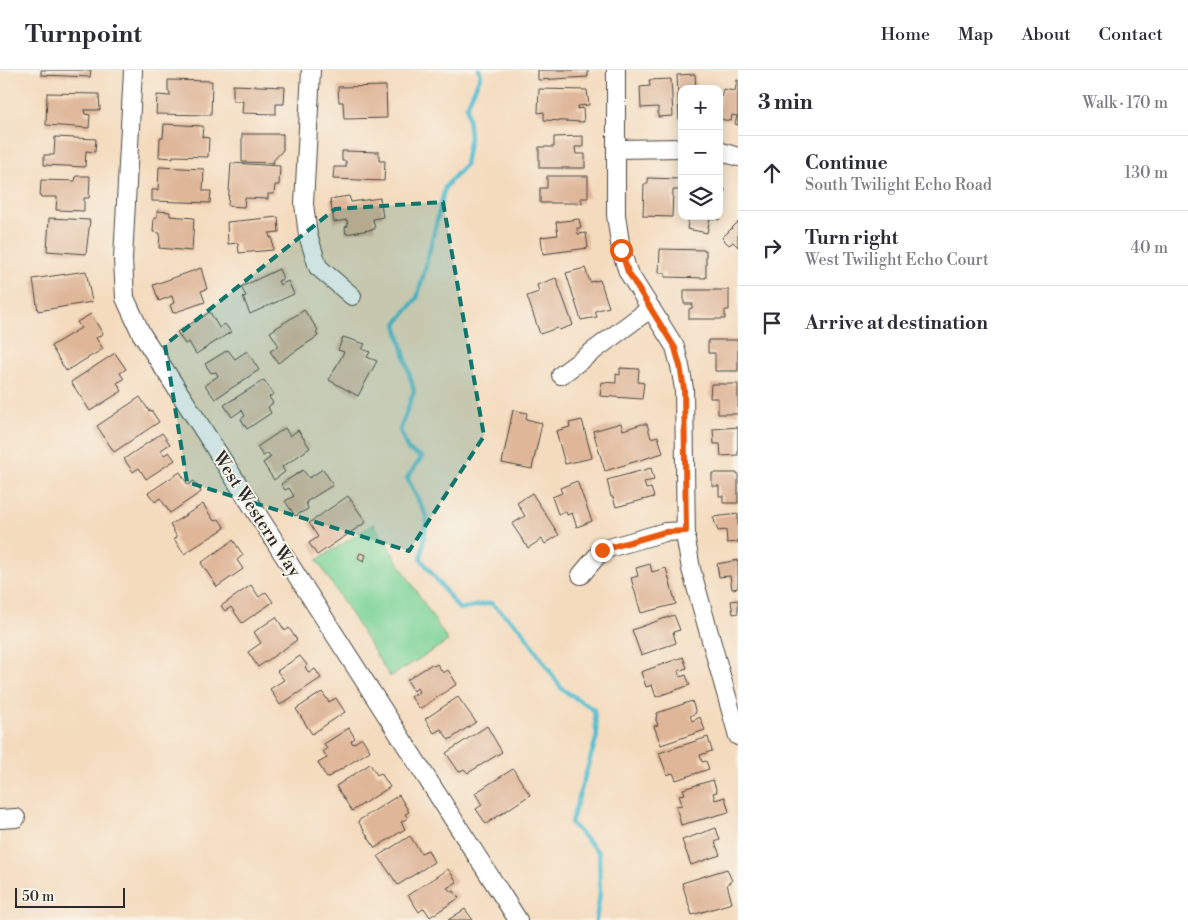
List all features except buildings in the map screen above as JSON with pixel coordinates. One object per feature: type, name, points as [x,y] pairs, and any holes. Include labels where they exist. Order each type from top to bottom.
[{"type":"street","name":"West Western Way","points":[[133,70],[123,260],[125,298],[141,333],[518,920]]},
{"type":"street","points":[[311,70],[304,204],[308,235],[318,267],[352,296]]},
{"type":"street","points":[[616,70],[616,215],[621,250],[628,272],[675,348],[680,366],[684,389],[686,540],[691,569],[738,736]]},
{"type":"street","points":[[616,150],[678,148]]},
{"type":"street","points":[[723,152],[738,156]]},
{"type":"street","points":[[561,374],[651,308]]},
{"type":"street","points":[[581,575],[602,550],[665,532],[686,531]]},
{"type":"highlighted area","points":[[443,202],[484,436],[409,551],[187,482],[165,345],[335,209]]},
{"type":"green space","points":[[374,524],[448,641],[390,677],[317,560]]},
{"type":"waterway","points":[[479,70],[481,75],[467,106],[470,136],[465,165],[445,187],[417,298],[396,324],[414,391],[400,430],[408,450],[422,457],[407,478],[427,517],[421,559],[459,609],[491,603],[521,629],[562,689],[594,710],[597,736],[571,823],[599,853],[600,893],[596,920]]},
{"type":"route","points":[[602,550],[665,532],[686,531],[684,389],[680,366],[675,348],[628,272],[621,250]]}]
